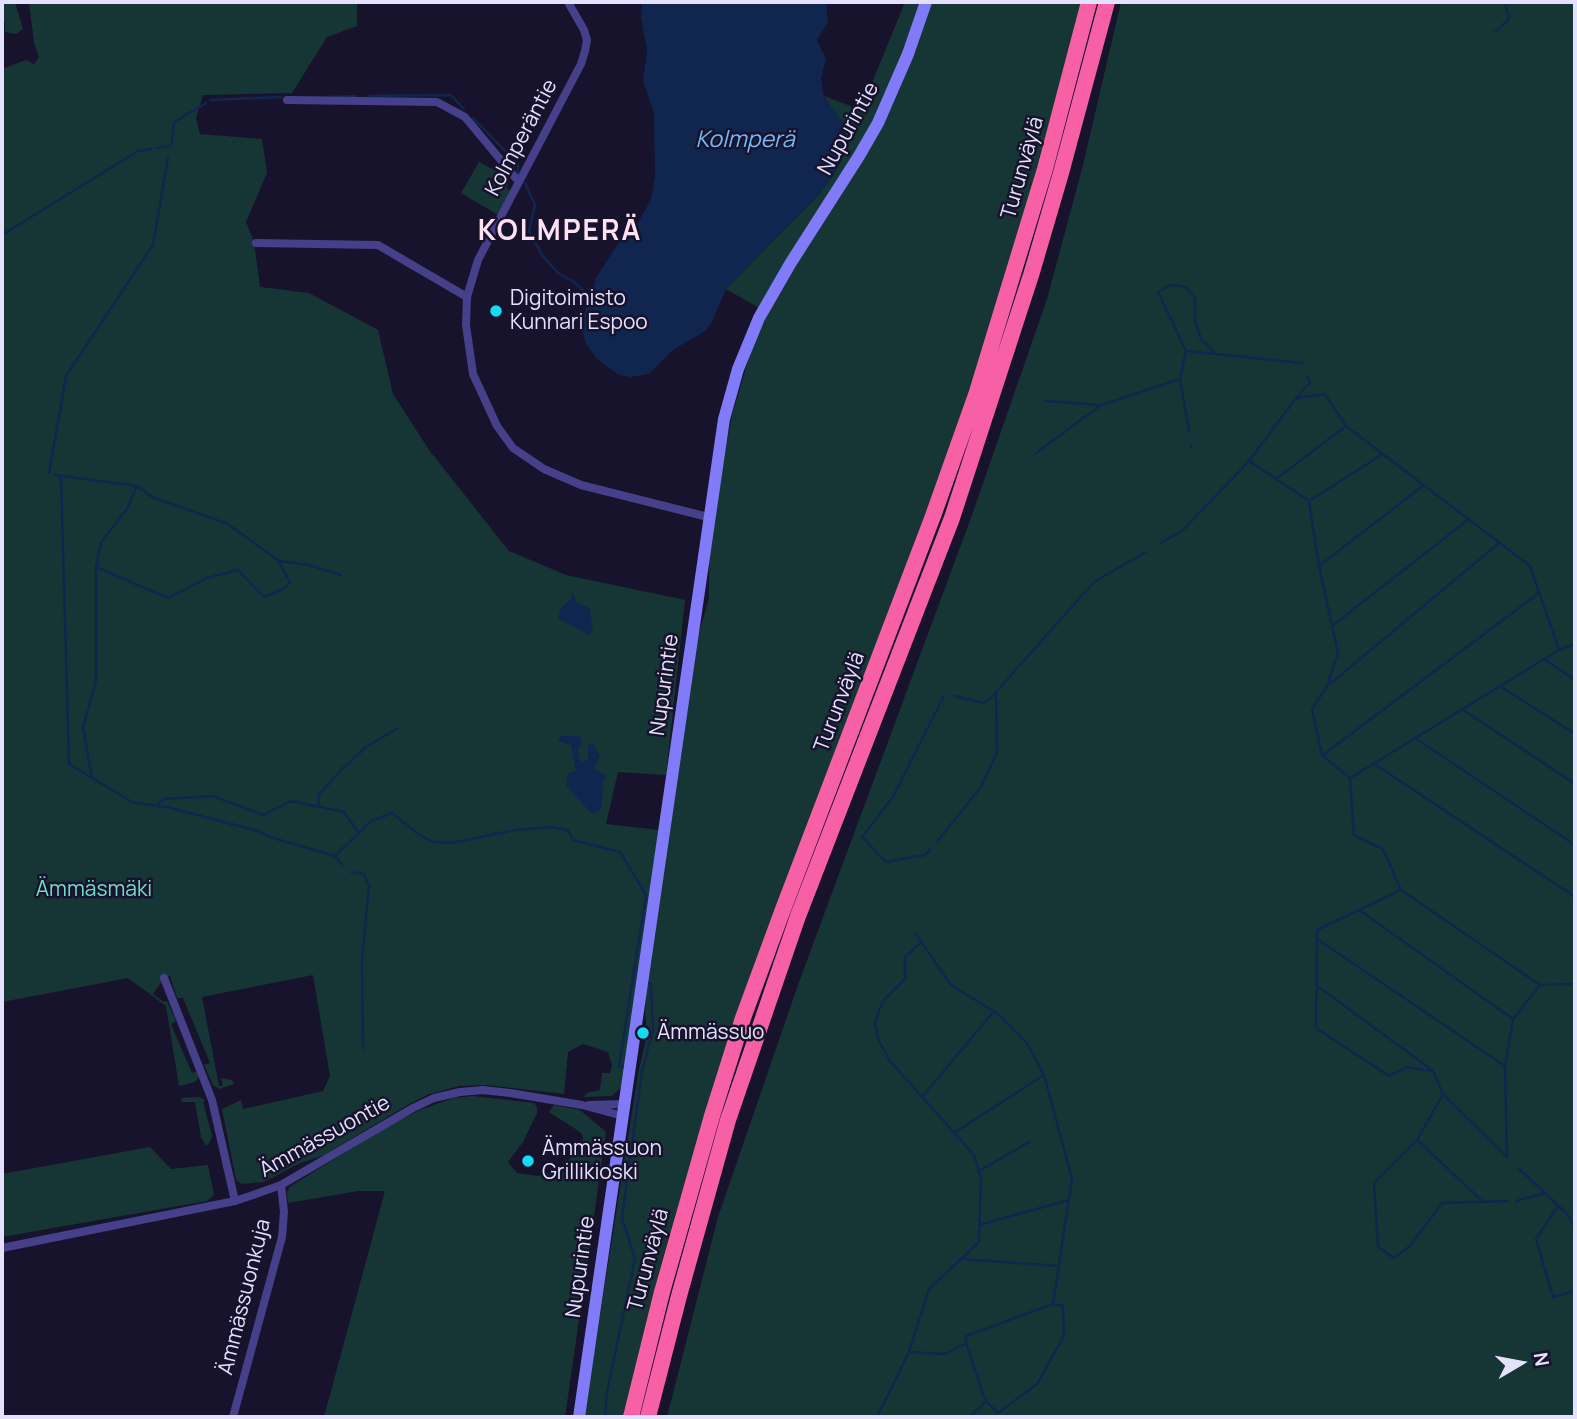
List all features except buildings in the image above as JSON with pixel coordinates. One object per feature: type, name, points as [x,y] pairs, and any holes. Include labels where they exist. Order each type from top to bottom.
[{"type":"highway","name":"Turunväylä","points":[[631,1417],[685,1206],[719,1091],[782,912],[976,396],[1045,169],[1089,2]]},
{"type":"highway","name":"Turunväylä","points":[[648,1417],[728,1120],[798,916],[952,518],[1032,272],[1107,2]]},
{"type":"main road","name":"Nupurintie","points":[[579,1417],[724,419],[738,369],[759,318],[878,123],[908,54],[926,2]]},
{"type":"street","name":"Kolmperäntie","points":[[568,2],[584,30],[587,40],[585,51],[581,64],[478,260],[467,297],[466,325],[473,374],[497,426],[513,448],[544,469],[581,485],[709,517]]},
{"type":"street","points":[[287,100],[437,102],[465,117],[519,182]]},
{"type":"street","points":[[256,243],[378,245],[467,297]]},
{"type":"street","points":[[164,978],[212,1100],[235,1201]]},
{"type":"street","name":"Ämmässuontie","points":[[2,1248],[235,1201],[281,1185],[413,1108],[434,1098],[460,1092],[483,1090],[582,1105],[608,1103],[624,1110]]},
{"type":"street","name":"Ämmässuonkuja","points":[[233,1417],[282,1237],[284,1212],[281,1185]]},
{"type":"green space","points":[[3,2],[15,2],[23,29],[16,34],[5,32],[5,22],[2,21]]},
{"type":"green space","name":"Ämmäsmäki","points":[[29,2],[357,2],[357,26],[327,37],[292,93],[203,95],[196,118],[200,134],[262,139],[267,173],[246,222],[254,242],[260,287],[309,293],[378,330],[393,394],[429,450],[509,551],[566,575],[685,600],[666,775],[618,772],[606,824],[659,830],[623,1080],[620,1089],[611,1096],[584,1097],[587,1093],[600,1090],[602,1073],[610,1073],[612,1065],[608,1052],[583,1044],[568,1052],[564,1094],[486,1085],[460,1086],[429,1094],[324,1155],[298,1164],[264,1182],[241,1184],[236,1180],[222,1109],[241,1100],[243,1109],[323,1091],[330,1076],[313,975],[202,997],[219,1086],[223,1086],[221,1078],[232,1080],[234,1084],[219,1089],[213,1085],[204,1065],[210,1063],[183,998],[177,998],[170,976],[164,978],[153,994],[164,1002],[167,1001],[176,1021],[171,1024],[192,1073],[198,1071],[199,1077],[195,1082],[179,1086],[166,1006],[128,978],[2,1002],[2,69],[26,60],[34,64],[39,57],[34,43]]},
{"type":"green space","points":[[905,2],[920,2],[906,45],[876,115],[858,149],[759,308],[726,289],[817,197],[835,173],[846,150],[830,105],[824,96],[861,110]]},
{"type":"green space","points":[[932,2],[1082,2],[1021,226],[976,371],[922,527],[695,1148],[660,1268],[623,1417],[584,1417],[638,1074],[647,1034],[646,991],[693,654],[709,598],[709,561],[715,504],[732,415],[754,341],[784,284],[869,147]]},
{"type":"green space","points":[[1121,2],[1575,2],[1575,1417],[667,1417],[718,1217],[799,982],[972,515],[1047,299],[1083,165]]},
{"type":"green space","points":[[479,162],[500,173],[509,182],[506,188],[511,191],[498,215],[461,193]]},
{"type":"green space","points":[[473,1096],[534,1103],[537,1107],[537,1113],[523,1142],[508,1162],[517,1173],[538,1176],[556,1171],[570,1159],[583,1139],[577,1130],[549,1112],[554,1105],[580,1110],[606,1132],[565,1417],[324,1417],[385,1191],[358,1191],[288,1203],[289,1187],[390,1125],[422,1109],[454,1098]]},
{"type":"green space","points":[[199,1097],[205,1100],[203,1102],[212,1136],[206,1146],[201,1137],[195,1102],[182,1102],[181,1098]]},
{"type":"green space","points":[[150,1147],[171,1169],[208,1165],[214,1195],[207,1201],[2,1237],[2,1174]]},
{"type":"water","name":"Kolmperä","points":[[642,2],[826,2],[828,22],[817,40],[826,59],[821,79],[824,97],[846,131],[846,150],[835,173],[817,197],[726,289],[712,322],[705,331],[673,350],[649,374],[630,377],[619,375],[598,360],[586,344],[581,324],[596,278],[619,242],[633,232],[651,199],[655,177],[654,113],[643,81],[647,50],[641,17]]},
{"type":"water","points":[[572,592],[577,602],[590,609],[593,631],[589,635],[558,619],[560,609],[571,599]]},
{"type":"water","points":[[560,736],[580,736],[582,744],[578,749],[579,759],[583,762],[588,760],[588,746],[593,743],[600,757],[594,768],[607,776],[604,779],[601,809],[592,814],[566,785],[568,773],[576,771],[571,745],[558,741]]},
{"type":"waterway","points":[[1495,32],[1509,19],[1505,2]]},
{"type":"waterway","points":[[369,96],[451,95],[464,109]]},
{"type":"waterway","points":[[325,97],[356,96]]},
{"type":"waterway","points":[[210,100],[281,97]]},
{"type":"waterway","points":[[156,148],[171,146],[174,122],[206,103]]},
{"type":"waterway","points":[[473,118],[518,164],[518,174]]},
{"type":"waterway","points":[[2,235],[138,151],[151,149]]},
{"type":"waterway","points":[[49,473],[66,376],[153,245],[168,158]]},
{"type":"waterway","points":[[525,183],[535,205],[529,231],[542,255],[558,273],[574,282],[591,297]]},
{"type":"waterway","points":[[1216,354],[1201,339],[1195,320],[1195,298],[1186,287],[1170,285],[1158,292],[1186,351],[1302,363]]},
{"type":"waterway","points":[[1186,351],[1180,379],[1189,431]]},
{"type":"waterway","points":[[1296,398],[1310,383],[1307,376]]},
{"type":"waterway","points":[[1045,401],[1102,405],[1180,379]]},
{"type":"waterway","points":[[1559,650],[1530,566],[1346,426],[1325,394],[1296,398],[1249,461],[1309,501],[1319,566],[1338,653],[1327,686],[1312,709],[1322,755],[1350,778],[1559,650],[1575,644]]},
{"type":"waterway","points":[[1036,453],[1101,405]]},
{"type":"waterway","points":[[1276,479],[1346,426]]},
{"type":"waterway","points":[[1309,501],[1383,454]]},
{"type":"waterway","points":[[1161,543],[1183,530],[1249,461]]},
{"type":"waterway","points":[[55,475],[137,486],[152,497],[228,524],[279,561],[309,565],[341,575]]},
{"type":"waterway","points":[[61,477],[69,764],[132,802],[171,808],[258,831],[335,856],[342,865]]},
{"type":"waterway","points":[[1319,566],[1424,485]]},
{"type":"waterway","points":[[92,778],[83,728],[96,681],[96,567],[101,542],[127,509],[137,486]]},
{"type":"waterway","points":[[1332,626],[1469,519]]},
{"type":"waterway","points":[[1330,684],[1499,543]]},
{"type":"waterway","points":[[937,842],[981,787],[997,752],[996,692],[1094,582],[1146,552]]},
{"type":"waterway","points":[[96,567],[168,598],[207,578],[238,570],[264,597],[283,589],[290,582],[279,562]]},
{"type":"waterway","points":[[1323,755],[1539,593]]},
{"type":"waterway","points":[[1544,659],[1575,680]]},
{"type":"waterway","points":[[1500,686],[1575,734]]},
{"type":"waterway","points":[[954,696],[984,703],[995,694]]},
{"type":"waterway","points":[[930,850],[925,855],[886,862],[862,837],[893,797],[944,696]]},
{"type":"waterway","points":[[1462,709],[1575,784]]},
{"type":"waterway","points":[[319,807],[318,796],[342,769],[366,747],[398,728]]},
{"type":"waterway","points":[[1415,738],[1575,845]]},
{"type":"waterway","points":[[1373,763],[1575,897]]},
{"type":"waterway","points":[[1350,778],[1354,835],[1383,849],[1401,890],[1317,930],[1316,1028],[1389,1076],[1407,1067],[1433,1071],[1443,1094],[1507,1157],[1505,1067],[1513,1019],[1540,985],[1575,984]]},
{"type":"waterway","points":[[158,804],[163,799],[213,796],[263,815],[291,801],[344,812],[358,832]]},
{"type":"waterway","points":[[335,856],[371,821],[392,813],[418,834],[433,842],[451,843],[515,830],[550,827],[568,830],[573,840],[620,852],[646,895],[619,1066],[623,1067]]},
{"type":"waterway","points":[[351,872],[364,874],[369,886],[362,959],[363,1049]]},
{"type":"waterway","points":[[1401,890],[1540,985]]},
{"type":"waterway","points":[[1359,910],[1513,1019]]},
{"type":"waterway","points":[[915,933],[951,985],[998,1014],[1026,1042],[1044,1075],[1072,1179],[1053,1304],[1063,1306],[1064,1336],[1037,1384],[998,1413],[986,1401],[970,1417]]},
{"type":"waterway","points":[[1317,939],[1505,1066]]},
{"type":"waterway","points":[[877,1417],[909,1352],[929,1289],[979,1242],[981,1178],[974,1155],[890,1061],[878,1039],[875,1024],[884,1000],[905,979],[905,957],[921,942]]},
{"type":"waterway","points":[[605,1417],[607,1392],[635,1259],[622,1218],[642,1071],[653,1031],[649,983]]},
{"type":"waterway","points":[[1316,985],[1432,1070]]},
{"type":"waterway","points":[[922,1097],[994,1011]]},
{"type":"waterway","points":[[954,1133],[1044,1075]]},
{"type":"waterway","points":[[1443,1094],[1417,1140],[1374,1183],[1378,1247],[1394,1258],[1410,1246],[1442,1203],[1508,1201]]},
{"type":"waterway","points":[[1417,1140],[1481,1200]]},
{"type":"waterway","points":[[979,1171],[1029,1142]]},
{"type":"waterway","points":[[1516,1201],[1545,1193],[1518,1168]]},
{"type":"waterway","points":[[1545,1193],[1567,1214],[1575,1228]]},
{"type":"waterway","points":[[979,1225],[1069,1200]]},
{"type":"waterway","points":[[1558,1206],[1536,1239],[1553,1297],[1575,1291]]},
{"type":"waterway","points":[[961,1259],[1059,1266]]},
{"type":"waterway","points":[[909,1352],[945,1354],[966,1343],[966,1336],[1053,1304]]},
{"type":"waterway","points":[[966,1343],[985,1400]]},
{"type":"place","name":"Digitoimisto Kunnari Espoo","points":[[496,311]]},
{"type":"place","name":"Ämmässuo","points":[[643,1033]]},
{"type":"place","name":"Ämmässuon Grillikioski","points":[[528,1161]]},
{"type":"district","name":"KOLMPERÄ","points":[[560,232]]}]
